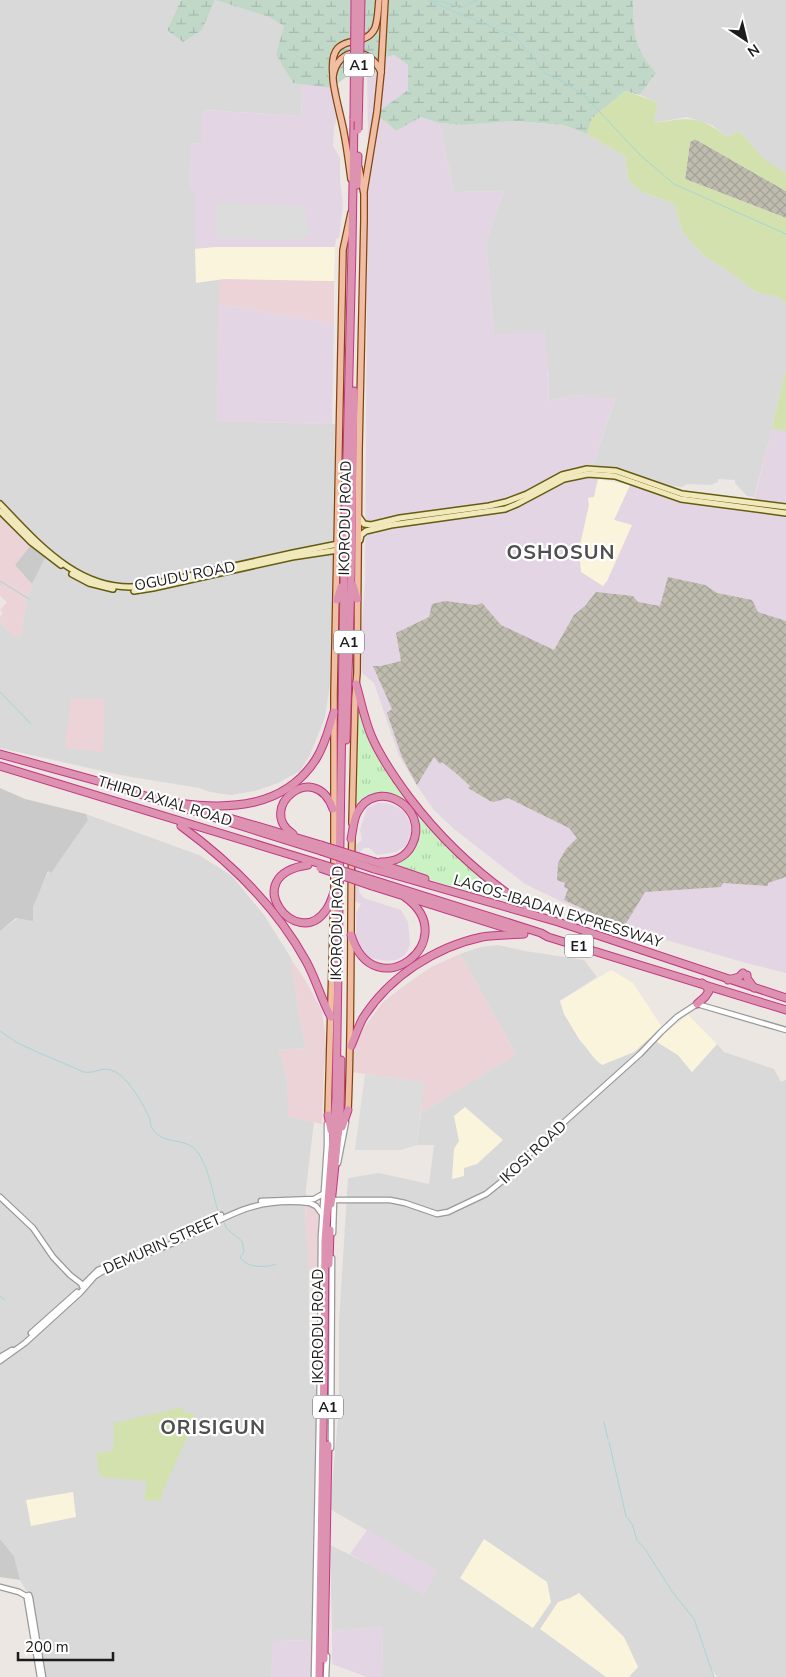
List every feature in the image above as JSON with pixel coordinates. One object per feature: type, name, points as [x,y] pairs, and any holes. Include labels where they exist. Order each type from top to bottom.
[{"type":"highway","name":"IKORODU ROAD","points":[[325,1677],[330,1233],[335,1138],[358,168],[355,0]]},
{"type":"highway","name":"IKORODU ROAD","points":[[347,580],[353,193],[361,0]]},
{"type":"highway","points":[[347,580],[357,599]]},
{"type":"highway","points":[[337,600],[347,580]]},
{"type":"highway","points":[[356,684],[366,721],[374,742],[385,762],[415,805],[440,835],[471,866],[503,891],[529,908],[558,922]]},
{"type":"highway","points":[[146,796],[201,806],[243,806],[278,794],[295,783],[316,760],[334,712]]},
{"type":"highway","name":"THIRD AXIAL ROAD","points":[[0,754],[101,782],[321,848]]},
{"type":"highway","name":"THIRD AXIAL ROAD","points":[[0,766],[320,866]]},
{"type":"highway","points":[[321,848],[287,830],[282,821],[282,804],[289,794],[308,787],[326,795],[333,809]]},
{"type":"highway","points":[[352,839],[357,814],[371,800],[387,797],[395,798],[407,806],[416,826],[414,841],[410,850],[404,856],[375,866]]},
{"type":"highway","points":[[178,802],[302,839]]},
{"type":"highway","points":[[155,814],[181,826],[308,865],[320,866]]},
{"type":"highway","points":[[181,826],[221,856],[266,903],[305,959],[331,1017]]},
{"type":"highway","name":"LAGOS-IBADAN EXPRESSWAY","points":[[321,848],[558,922],[786,998]]},
{"type":"highway","points":[[308,865],[290,869],[280,876],[277,881],[275,897],[278,906],[286,916],[302,922],[314,920],[327,910],[334,892]]},
{"type":"highway","name":"LAGOS-IBADAN EXPRESSWAY","points":[[320,866],[786,1010]]},
{"type":"highway","points":[[375,866],[506,904],[529,908]]},
{"type":"highway","points":[[373,883],[400,894],[524,934],[548,937]]},
{"type":"highway","points":[[351,935],[360,954],[374,966],[388,969],[402,965],[415,957],[422,944],[425,925],[423,917],[415,906],[400,894]]},
{"type":"highway","points":[[350,1046],[360,1024],[374,1003],[395,982],[425,960],[461,943],[483,937],[524,934]]},
{"type":"highway","points":[[728,980],[745,974],[755,989],[786,993]]},
{"type":"highway","points":[[697,1004],[708,991],[702,983]]},
{"type":"highway","points":[[335,1138],[348,1110]]},
{"type":"highway","points":[[328,1115],[335,1138]]},
{"type":"highway","name":"IKORODU ROAD","points":[[319,1677],[324,1373],[324,1196],[335,1138]]},
{"type":"main road","points":[[353,193],[333,77],[333,54],[339,46],[366,37],[375,29],[379,0]]},
{"type":"main road","points":[[364,194],[377,112],[385,0]]},
{"type":"main road","points":[[333,77],[338,62],[342,58],[356,53],[365,54],[372,58],[381,72]]},
{"type":"main road","name":"IKORODU ROAD","points":[[348,1110],[364,194],[358,168]]},
{"type":"main road","name":"IKORODU ROAD","points":[[328,1115],[334,892],[334,712],[343,250],[352,208],[353,193]]},
{"type":"main road","points":[[359,516],[364,524],[370,525],[400,518],[489,506],[515,499],[562,475],[588,469],[616,471],[682,494],[786,513]]},
{"type":"main road","points":[[358,548],[361,535],[366,531],[400,523],[504,509],[566,478],[588,474],[615,476],[682,499],[786,507]]},
{"type":"main road","name":"OGUDU ROAD","points":[[0,504],[34,538],[68,567],[95,582],[120,588],[144,586],[293,552],[338,547]]},
{"type":"main road","name":"OGUDU ROAD","points":[[0,511],[31,542],[76,576],[89,583],[119,590],[133,591],[154,588],[338,547]]},
{"type":"street","points":[[697,1004],[786,1030]]},
{"type":"street","name":"IKOSI ROAD","points":[[334,1200],[390,1200],[436,1214],[448,1212],[486,1194],[511,1174],[532,1151],[640,1054],[677,1017],[697,1004]]},
{"type":"street","name":"IKORODU ROAD","points":[[326,1618],[332,1425],[332,1243],[334,1200],[348,1110]]},
{"type":"street","name":"IKORODU ROAD","points":[[314,1677],[322,1214],[328,1146],[328,1115]]},
{"type":"street","name":"DEMURIN STREET","points":[[0,1359],[23,1341],[93,1274],[104,1267],[172,1240],[222,1216],[257,1202],[269,1200],[314,1200],[324,1196]]},
{"type":"street","points":[[0,1197],[33,1228],[53,1257],[70,1275],[83,1285]]},
{"type":"street","name":"DEMURIN STREET","points":[[222,1216],[258,1204],[278,1202],[312,1204],[322,1214]]},
{"type":"street","name":"DEMURIN STREET","points":[[0,1359],[25,1344],[99,1272],[173,1243],[216,1219]]},
{"type":"street","points":[[0,1587],[19,1592],[28,1598],[41,1677]]},
{"type":"shaded area","points":[[0,0],[181,0],[167,30],[202,30],[215,0],[269,17],[284,26],[293,83],[303,84],[301,116],[205,110],[201,143],[190,144],[195,191],[196,282],[220,280],[217,421],[335,424],[331,678],[325,717],[310,755],[300,771],[278,783],[255,791],[231,795],[210,792],[199,788],[120,775],[0,748],[0,622],[13,635],[21,637],[26,603],[44,558],[0,515]]},
{"type":"shaded area","points":[[633,0],[786,0],[786,173],[764,160],[739,131],[727,137],[712,125],[687,117],[653,123],[657,102],[640,95],[656,73],[643,58],[634,34]]},
{"type":"shaded area","points":[[394,55],[408,65],[408,90],[375,116],[386,122],[396,131],[421,117],[439,123],[454,192],[504,191],[486,242],[494,334],[545,331],[549,401],[577,395],[615,398],[589,477],[598,479],[594,497],[588,498],[589,505],[579,550],[631,525],[614,520],[630,485],[664,496],[751,511],[772,429],[786,431],[786,973],[625,928],[577,909],[525,884],[454,829],[434,810],[399,756],[374,683],[362,673],[361,635],[365,584],[367,62]]},
{"type":"shaded area","points":[[303,84],[340,88],[333,146],[340,158],[343,205],[339,238],[336,239],[335,247],[216,247],[195,249],[195,192],[189,188],[190,144],[201,143],[202,110],[301,116]]},
{"type":"shaded area","points":[[514,121],[563,125],[587,134],[625,156],[629,181],[644,193],[674,203],[683,232],[703,255],[730,272],[756,292],[780,297],[786,303],[786,369],[754,497],[747,496],[735,483],[735,480],[718,479],[718,482],[711,485],[687,484],[682,487],[674,486],[673,489],[617,470],[593,465],[615,399],[577,395],[549,401],[548,371],[494,334],[486,242],[504,191],[454,192],[439,123],[462,125]]},
{"type":"shaded area","points":[[695,139],[786,191],[786,218],[685,179],[690,142]]},
{"type":"shaded area","points":[[216,202],[304,206],[311,235],[294,240],[217,238]]},
{"type":"shaded area","points":[[216,247],[335,247],[334,281],[223,279],[196,283],[195,249]]},
{"type":"shaded area","points":[[220,280],[334,281],[334,324],[219,304]]},
{"type":"shaded area","points":[[219,304],[334,324],[332,424],[217,421]]},
{"type":"shaded area","points":[[598,479],[630,485],[614,520],[632,525],[603,586],[581,572],[579,550],[589,505],[588,498],[594,497]]},
{"type":"shaded area","points":[[0,515],[30,546],[15,565],[32,584],[26,603],[21,637],[13,635],[0,622],[0,617],[3,613],[0,610],[7,602],[0,596]]},
{"type":"shaded area","points":[[30,546],[45,558],[32,584],[15,565]]},
{"type":"shaded area","points":[[668,577],[705,585],[717,593],[752,600],[758,612],[786,621],[786,877],[768,883],[768,886],[723,883],[721,887],[645,892],[625,925],[605,919],[564,900],[568,889],[564,887],[565,883],[557,880],[558,863],[566,849],[577,838],[569,828],[508,798],[494,802],[490,801],[468,788],[470,786],[458,775],[442,762],[440,764],[434,757],[417,785],[402,757],[387,713],[392,709],[373,666],[401,661],[396,633],[429,617],[432,604],[445,601],[476,605],[482,603],[501,625],[554,650],[574,615],[585,606],[596,592],[633,596],[638,602],[660,606]]},
{"type":"shaded area","points":[[71,699],[105,699],[103,752],[65,748]]},
{"type":"shaded area","points":[[0,788],[25,799],[86,814],[88,820],[51,873],[48,871],[33,907],[33,921],[16,918],[0,931]]},
{"type":"shaded area","points":[[377,803],[393,805],[404,811],[410,822],[411,831],[407,845],[396,852],[377,855],[369,848],[364,848],[360,852],[359,892],[364,898],[401,910],[408,922],[410,944],[408,950],[404,956],[396,960],[387,961],[369,958],[359,946],[356,934],[356,913],[361,904],[354,901],[356,845],[362,840],[360,830],[367,808]]},
{"type":"shaded area","points":[[86,814],[199,855],[232,876],[264,915],[291,958],[298,1010],[306,1048],[279,1050],[287,1080],[289,1116],[314,1122],[306,1189],[305,1221],[309,1259],[309,1376],[318,1394],[312,1640],[274,1641],[271,1677],[44,1677],[32,1601],[20,1580],[14,1556],[0,1539],[0,931],[33,907],[50,869],[53,870],[88,820]]},
{"type":"shaded area","points":[[498,945],[584,960],[597,977],[560,1001],[634,1052],[650,1037],[678,1055],[692,1072],[717,1044],[724,1052],[774,1069],[781,1082],[786,1080],[786,1677],[718,1677],[711,1669],[714,1677],[380,1677],[383,1669],[382,1627],[332,1631],[330,1545],[401,1580],[424,1594],[436,1570],[330,1509],[339,1405],[339,1321],[348,1178],[379,1173],[429,1184],[434,1145],[417,1145],[421,1113],[516,1054],[460,954],[481,947]]},
{"type":"shaded area","points":[[460,954],[516,1054],[421,1113],[423,1082],[351,1072],[354,1041],[383,1002],[431,967]]},
{"type":"shaded area","points":[[291,959],[322,1011],[327,1047],[324,1067],[322,1124],[288,1116],[287,1080],[279,1050],[306,1048],[298,1010]]},
{"type":"shaded area","points":[[611,970],[633,983],[662,1027],[634,1052],[602,1065],[579,1039],[564,1014],[560,1001]]},
{"type":"shaded area","points":[[688,1015],[717,1044],[692,1072],[678,1055],[655,1041]]},
{"type":"shaded area","points":[[365,1074],[424,1082],[417,1145],[401,1150],[355,1150]]},
{"type":"shaded area","points":[[465,1107],[503,1140],[477,1164],[464,1168],[464,1176],[452,1179],[454,1149],[459,1141],[454,1116]]},
{"type":"shaded area","points":[[306,1204],[320,1205],[318,1270],[309,1269],[305,1221]]},
{"type":"shaded area","points":[[73,1492],[76,1517],[31,1526],[26,1500]]},
{"type":"shaded area","points":[[367,1530],[436,1570],[424,1594],[350,1554]]},
{"type":"shaded area","points":[[0,1539],[14,1556],[20,1580],[0,1577]]},
{"type":"shaded area","points":[[484,1539],[547,1582],[551,1602],[533,1628],[460,1578]]},
{"type":"shaded area","points":[[579,1593],[624,1637],[638,1667],[629,1677],[606,1677],[540,1629],[558,1602]]},
{"type":"shaded area","points":[[382,1627],[383,1669],[380,1677],[367,1677],[332,1664],[332,1631]]},
{"type":"shaded area","points":[[312,1640],[311,1677],[271,1677],[274,1641]]},
{"type":"green space","points":[[181,0],[215,0],[202,30],[183,42],[167,30]]},
{"type":"green space","points":[[215,0],[633,0],[636,39],[648,64],[656,73],[640,95],[625,91],[592,118],[587,134],[563,125],[514,121],[462,125],[439,123],[421,117],[396,131],[374,115],[408,90],[408,65],[394,55],[364,63],[332,88],[293,83],[276,54],[284,26],[269,17]]},
{"type":"green space","points":[[625,91],[657,102],[654,123],[684,119],[700,121],[727,137],[739,131],[764,159],[786,173],[786,191],[695,139],[690,142],[685,179],[786,218],[786,303],[779,297],[756,292],[730,272],[703,255],[683,232],[674,203],[644,193],[629,181],[625,156],[587,134],[592,118]]},
{"type":"green space","points":[[786,369],[786,431],[772,429]]},
{"type":"green space","points":[[359,704],[364,722],[420,815],[440,839],[472,870],[515,903],[451,886],[389,865],[415,846],[418,840],[419,827],[414,814],[407,804],[387,794],[355,810]]},
{"type":"green space","points":[[183,1407],[183,1412],[195,1414],[192,1426],[162,1493],[161,1501],[144,1500],[147,1481],[100,1477],[96,1453],[113,1451],[114,1423]]},
{"type":"waterway","points":[[428,0],[516,37],[546,74],[564,82],[584,95],[640,155],[674,184],[786,234]]},
{"type":"waterway","points":[[430,1],[445,2],[461,8],[477,0]]},
{"type":"waterway","points":[[0,581],[29,599]]},
{"type":"waterway","points":[[0,692],[31,724]]},
{"type":"waterway","points":[[0,1031],[16,1042],[84,1072],[107,1069],[123,1077],[142,1104],[154,1131],[166,1139],[189,1145],[201,1157],[219,1214]]},
{"type":"waterway","points":[[223,1220],[227,1229],[242,1241],[244,1252],[240,1257],[243,1261],[256,1266],[276,1264]]},
{"type":"waterway","points":[[0,1296],[5,1300]]},
{"type":"waterway","points":[[604,1422],[608,1439]]},
{"type":"waterway","points":[[609,1442],[626,1516],[632,1524],[637,1540],[645,1549],[671,1590],[694,1619],[714,1677]]},
{"type":"district","name":"OSHOSUN","points":[[561,552]]},
{"type":"district","name":"ORISIGUN","points":[[213,1427]]}]
